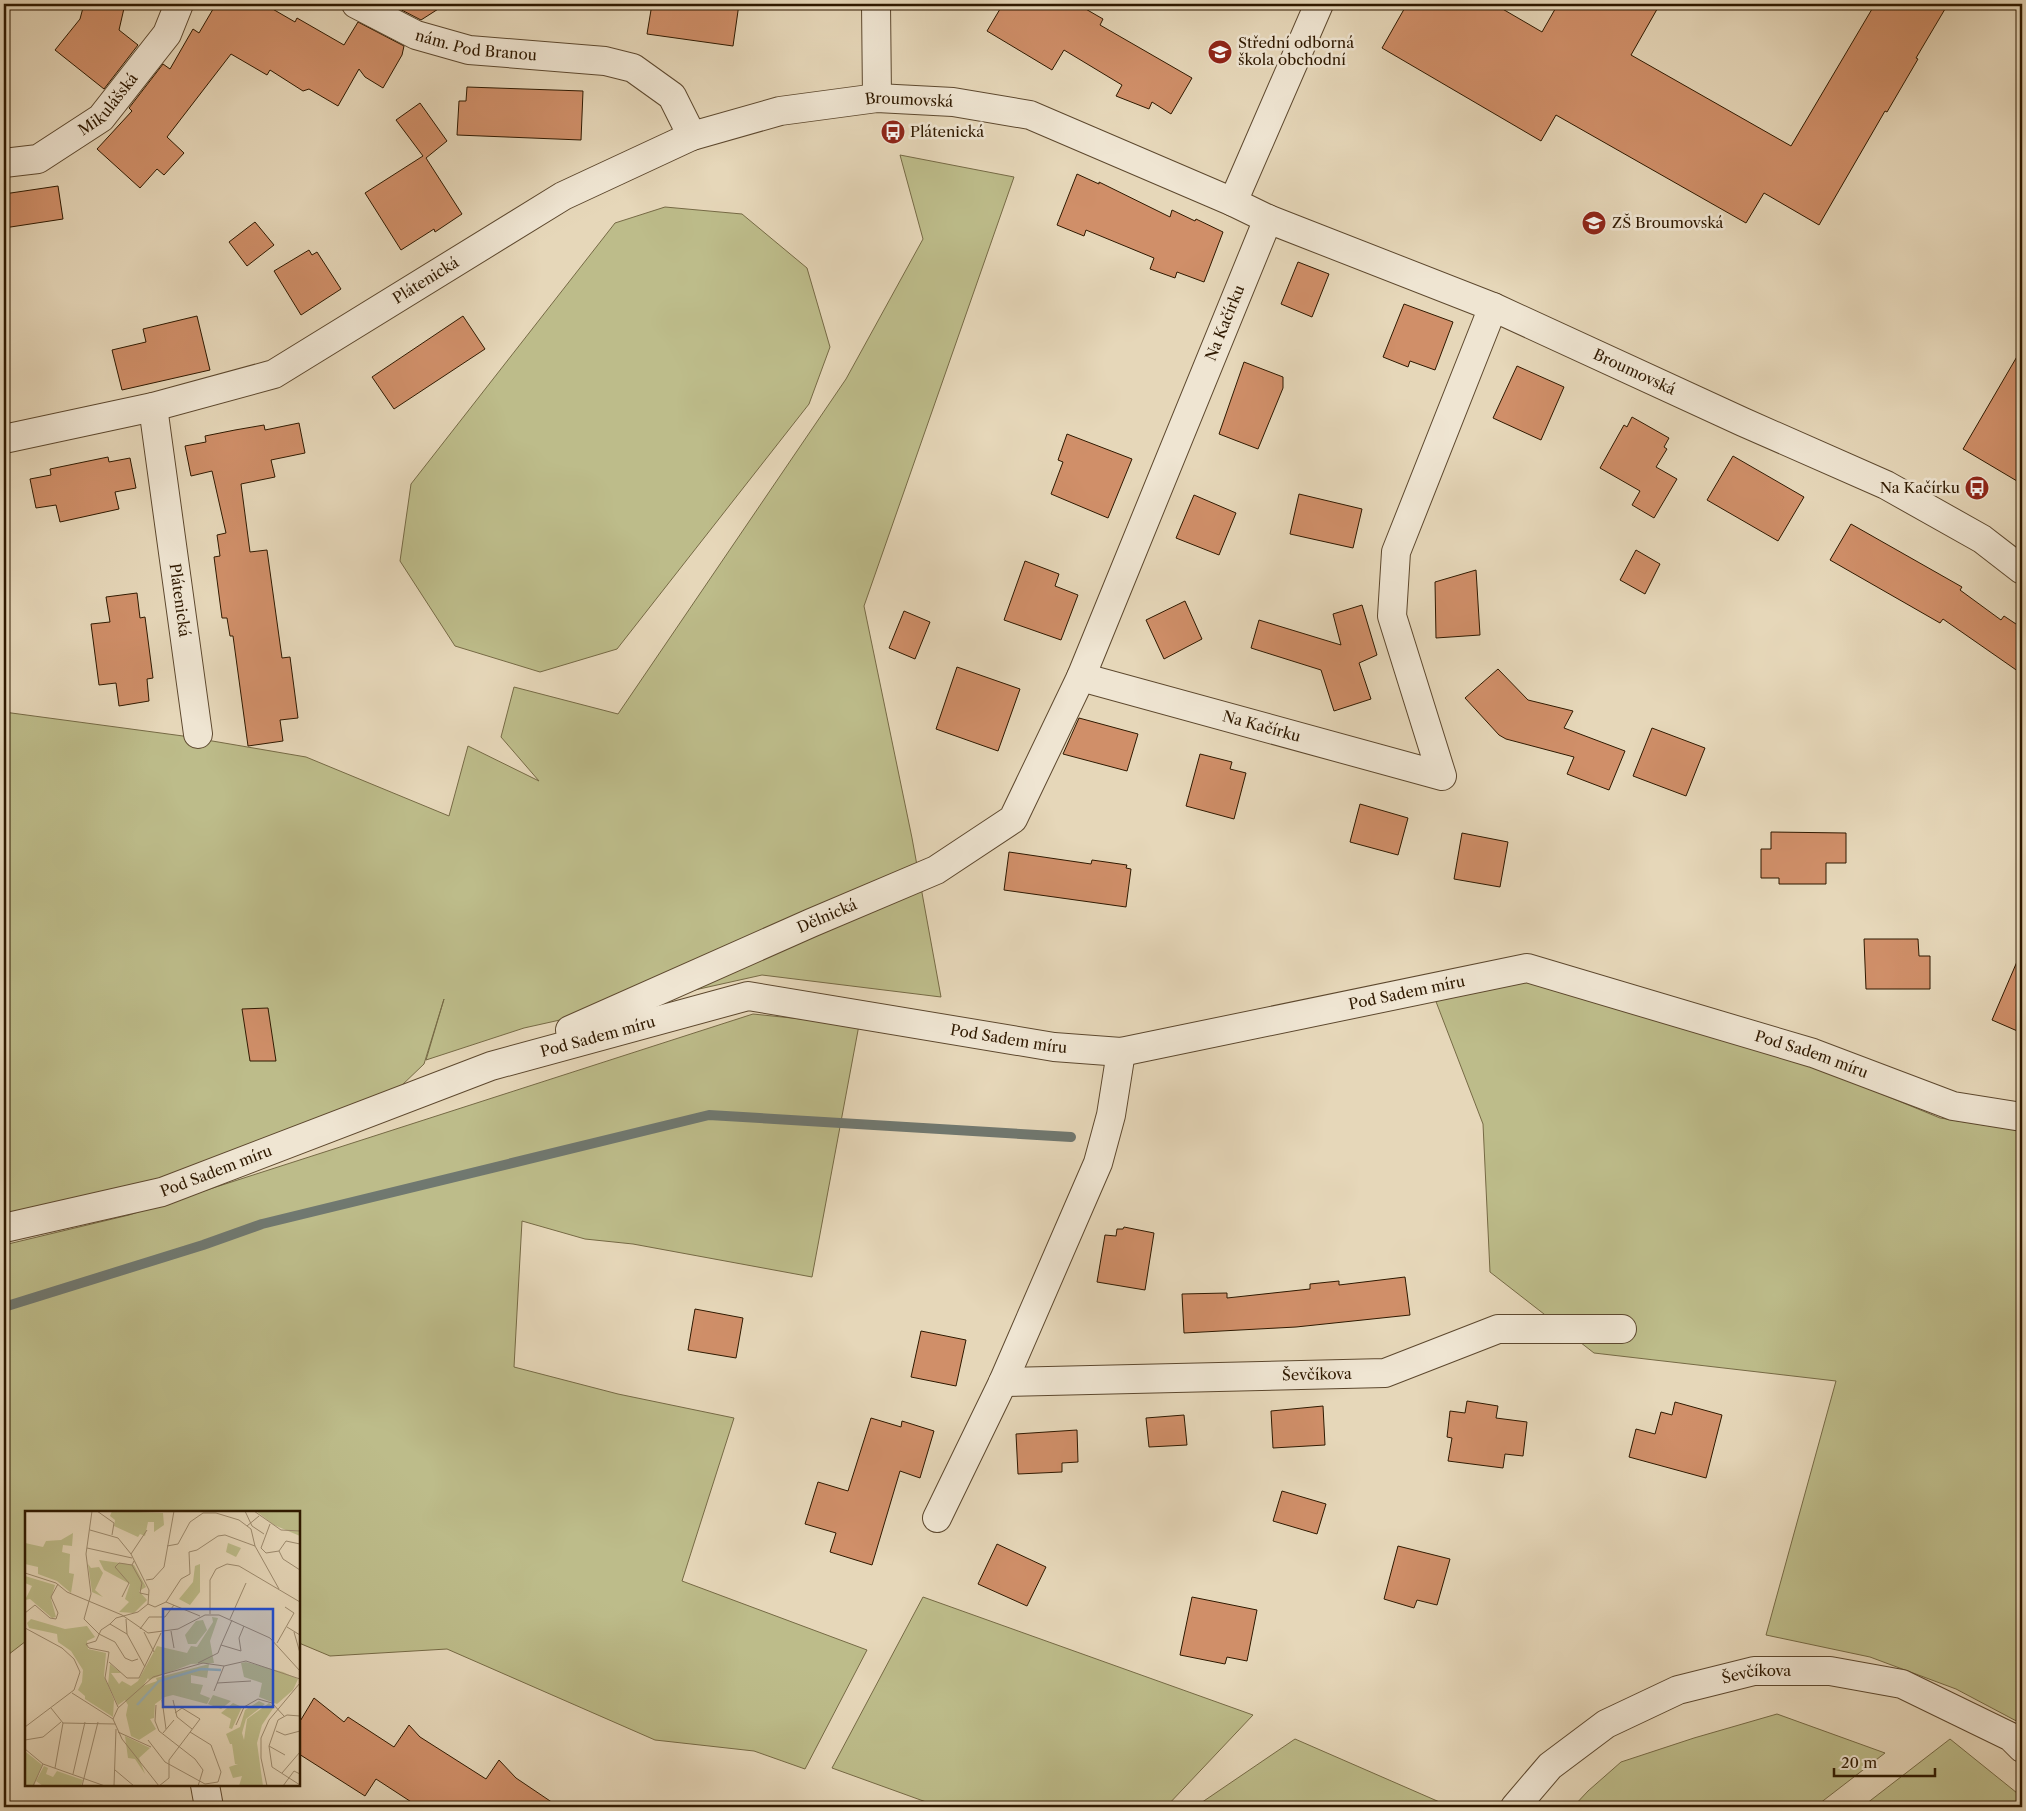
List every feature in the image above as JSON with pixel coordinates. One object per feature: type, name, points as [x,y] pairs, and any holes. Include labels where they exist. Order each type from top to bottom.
[{"type":"street","name":"Mikulášská","points":[[4,163],[38,159],[101,118],[167,34],[180,4]]},
{"type":"street","name":"nám. Pod Branou","points":[[356,4],[416,35],[469,50],[605,61],[633,68],[672,96],[692,136]]},
{"type":"street","points":[[876,4],[877,98]]},
{"type":"street","points":[[1233,202],[1319,4]]},
{"type":"street","name":"Broumovská","points":[[692,136],[780,111],[877,98],[953,102],[1030,115],[1233,202],[1268,219],[1492,307],[1886,485],[1982,539],[2022,570]]},
{"type":"street","name":"Plátenická","points":[[4,439],[153,407],[274,374],[563,196],[692,136]]},
{"type":"street","name":"Na Kačírku","points":[[1268,219],[1081,678],[1442,776],[1392,616],[1396,552],[1492,307]]},
{"type":"street","name":"Plátenická","points":[[153,407],[198,734]]},
{"type":"street","name":"Dělnická","points":[[491,1066],[811,923],[936,870],[1013,819],[1081,678]]},
{"type":"street","name":"Pod Sadem míru","points":[[4,1228],[162,1192],[491,1066],[748,996],[1054,1047],[1121,1052],[1527,968],[1813,1053],[1953,1106],[2022,1117]]},
{"type":"street","points":[[937,1518],[1003,1382],[1098,1163],[1111,1116],[1121,1052]]},
{"type":"street","name":"Ševčíkova","points":[[1003,1382],[1386,1373],[1498,1329],[1622,1329]]},
{"type":"street","name":"Ševčíkova","points":[[1515,1807],[1550,1766],[1606,1724],[1678,1690],[1754,1671],[1830,1671],[1902,1684],[2011,1737],[2022,1748]]},
{"type":"street","points":[[205,1786],[209,1807]]},
{"type":"shaded area","points":[[900,155],[1014,177],[864,606],[912,838],[941,997],[762,975],[524,1028],[426,1060],[444,999],[424,1064],[400,1087],[158,1185],[4,1216],[4,712],[183,736],[306,757],[449,816],[468,746],[539,781],[501,737],[514,687],[618,714],[846,379],[923,239]]},
{"type":"shaded area","points":[[665,207],[742,214],[807,268],[830,347],[809,404],[617,649],[540,672],[455,646],[400,561],[411,484],[615,223]]},
{"type":"shaded area","points":[[1527,979],[1760,1044],[1940,1118],[2022,1131],[2022,1724],[1956,1689],[1870,1657],[1766,1635],[1836,1381],[1594,1353],[1490,1272],[1483,1124],[1435,999]]},
{"type":"shaded area","points":[[753,1014],[859,1025],[812,1277],[633,1244],[585,1239],[522,1221],[514,1367],[618,1394],[734,1418],[682,1581],[867,1650],[805,1769],[754,1751],[655,1740],[447,1649],[330,1656],[300,1643],[300,1511],[25,1511],[25,1642],[4,1658],[4,1245],[129,1215]]},
{"type":"shaded area","points":[[923,1597],[1253,1715],[1166,1807],[940,1807],[832,1768]]},
{"type":"shaded area","points":[[1777,1714],[1885,1753],[1815,1807],[1573,1807],[1621,1762]]},
{"type":"shaded area","points":[[1295,1739],[1451,1807],[1195,1807]]},
{"type":"shaded area","points":[[1950,1739],[2022,1797],[2022,1807],[1862,1807]]},
{"type":"building","points":[[84,4],[125,4],[119,30],[138,45],[104,89],[55,50],[80,19]]},
{"type":"building","points":[[216,4],[264,4],[295,22],[297,18],[344,45],[358,22],[404,46],[402,55],[383,88],[365,77],[359,69],[338,106],[309,89],[303,91],[270,70],[267,75],[231,54],[167,137],[184,153],[164,175],[157,169],[140,188],[97,149],[132,111],[129,108],[163,64],[170,69],[193,29],[199,33]]},
{"type":"building","points":[[390,4],[446,4],[421,20]]},
{"type":"building","points":[[652,4],[739,4],[733,46],[647,34]]},
{"type":"building","points":[[1003,4],[1077,4],[1103,19],[1100,25],[1192,78],[1171,114],[1152,102],[1149,109],[1116,96],[1122,85],[1064,50],[1052,70],[987,31]]},
{"type":"building","points":[[1407,4],[1494,4],[1542,32],[1558,4],[1660,4],[1631,55],[1791,146],[1875,4],[1948,4],[1916,58],[1918,59],[1887,112],[1885,111],[1819,225],[1764,193],[1746,223],[1556,115],[1541,141],[1382,48]]},
{"type":"building","points":[[467,87],[583,91],[581,140],[457,135],[459,101],[466,101]]},
{"type":"building","points":[[420,103],[447,141],[426,158],[462,214],[435,232],[434,229],[401,250],[365,193],[423,156],[396,120]]},
{"type":"building","points":[[1077,174],[1099,184],[1099,182],[1170,217],[1172,210],[1223,232],[1204,282],[1177,272],[1175,278],[1150,269],[1154,258],[1086,230],[1084,236],[1057,225]]},
{"type":"building","points":[[58,186],[63,219],[4,228],[4,194]]},
{"type":"building","points":[[255,222],[274,245],[247,266],[229,242]]},
{"type":"building","points":[[309,250],[312,255],[317,252],[341,289],[301,315],[274,271]]},
{"type":"building","points":[[1298,262],[1329,274],[1312,317],[1281,304]]},
{"type":"building","points":[[1404,304],[1453,322],[1435,370],[1410,361],[1408,367],[1383,357]]},
{"type":"building","points":[[197,316],[210,370],[122,390],[112,350],[146,342],[143,329]]},
{"type":"building","points":[[463,316],[485,349],[394,409],[372,377]]},
{"type":"building","points":[[2022,348],[2022,484],[1963,449]]},
{"type":"building","points":[[1244,362],[1283,377],[1283,388],[1258,449],[1219,434]]},
{"type":"building","points":[[1517,366],[1564,387],[1541,440],[1493,418]]},
{"type":"building","points":[[1632,417],[1669,438],[1664,447],[1667,449],[1656,467],[1677,479],[1654,518],[1632,505],[1640,491],[1600,468],[1624,425],[1627,427]]},
{"type":"building","points":[[299,423],[305,453],[271,460],[275,477],[241,484],[250,552],[267,550],[282,658],[290,657],[298,718],[280,720],[283,741],[248,746],[233,636],[230,636],[227,618],[222,618],[214,557],[220,556],[217,535],[226,533],[212,471],[191,476],[185,446],[206,442],[205,436],[264,425],[265,430]]},
{"type":"building","points":[[1067,434],[1132,459],[1108,518],[1051,494],[1063,462],[1058,460]]},
{"type":"building","points":[[1733,456],[1804,497],[1778,541],[1707,500]]},
{"type":"building","points":[[108,457],[109,462],[130,458],[136,488],[115,492],[119,509],[60,522],[56,505],[36,508],[30,479],[51,475],[50,469]]},
{"type":"building","points":[[1299,494],[1362,509],[1353,548],[1290,534]]},
{"type":"building","points":[[1194,495],[1236,513],[1219,555],[1176,538]]},
{"type":"building","points":[[1851,524],[1962,587],[1960,590],[2001,620],[2004,616],[2022,628],[2022,674],[1943,619],[1940,623],[1830,560]]},
{"type":"building","points":[[1636,550],[1660,564],[1645,594],[1620,580]]},
{"type":"building","points":[[1025,561],[1059,574],[1055,586],[1078,595],[1061,640],[1004,620]]},
{"type":"building","points":[[1476,570],[1480,635],[1436,638],[1435,582]]},
{"type":"building","points":[[137,593],[140,618],[145,617],[153,678],[147,679],[149,701],[119,706],[116,683],[99,685],[91,624],[110,622],[106,597]]},
{"type":"building","points":[[1185,601],[1202,639],[1164,659],[1146,620]]},
{"type":"building","points":[[1362,605],[1377,655],[1359,663],[1371,699],[1334,711],[1321,670],[1251,648],[1259,620],[1341,645],[1333,614]]},
{"type":"building","points":[[904,611],[930,622],[915,659],[889,648]]},
{"type":"building","points":[[957,667],[1020,689],[998,751],[936,729]]},
{"type":"building","points":[[1498,669],[1528,700],[1573,711],[1564,728],[1625,751],[1609,790],[1567,774],[1574,757],[1506,739],[1499,735],[1465,698]]},
{"type":"building","points":[[1079,718],[1138,734],[1127,771],[1063,754]]},
{"type":"building","points":[[1652,728],[1705,748],[1686,796],[1633,776]]},
{"type":"building","points":[[1200,754],[1232,762],[1230,769],[1246,773],[1234,819],[1186,806]]},
{"type":"building","points":[[1360,804],[1408,818],[1398,855],[1350,842]]},
{"type":"building","points":[[1771,832],[1846,833],[1846,863],[1826,863],[1826,884],[1779,884],[1779,878],[1761,878],[1761,849],[1771,849]]},
{"type":"building","points":[[1462,833],[1508,842],[1500,887],[1454,879]]},
{"type":"building","points":[[1009,852],[1091,864],[1092,860],[1127,865],[1126,868],[1131,869],[1126,907],[1004,890]]},
{"type":"building","points":[[1864,939],[1918,939],[1919,956],[1930,956],[1930,989],[1866,989]]},
{"type":"building","points":[[2022,950],[2022,1033],[1992,1020]]},
{"type":"building","points":[[268,1008],[276,1061],[250,1061],[242,1009]]},
{"type":"building","points":[[1124,1227],[1154,1233],[1145,1290],[1097,1282],[1105,1235],[1116,1236],[1117,1229],[1123,1229]]},
{"type":"building","points":[[1405,1277],[1410,1315],[1296,1327],[1184,1333],[1182,1294],[1227,1293],[1227,1298],[1310,1289],[1310,1284],[1339,1281],[1339,1285]]},
{"type":"building","points":[[695,1309],[743,1318],[736,1358],[688,1350]]},
{"type":"building","points":[[921,1331],[966,1340],[956,1386],[911,1377]]},
{"type":"building","points":[[1467,1401],[1498,1406],[1496,1418],[1527,1422],[1523,1456],[1505,1454],[1503,1468],[1448,1461],[1452,1438],[1447,1437],[1450,1411],[1465,1413]]},
{"type":"building","points":[[1675,1402],[1722,1415],[1706,1478],[1629,1457],[1636,1429],[1655,1434],[1661,1412],[1672,1415]]},
{"type":"building","points":[[1323,1406],[1325,1445],[1273,1448],[1271,1411]]},
{"type":"building","points":[[1184,1415],[1187,1445],[1149,1447],[1146,1418]]},
{"type":"building","points":[[871,1418],[901,1427],[902,1421],[934,1431],[920,1478],[900,1471],[872,1565],[830,1552],[836,1533],[805,1524],[818,1482],[848,1491]]},
{"type":"building","points":[[1077,1430],[1078,1462],[1062,1463],[1062,1472],[1018,1474],[1016,1434]]},
{"type":"building","points":[[1282,1491],[1326,1504],[1317,1534],[1273,1521]]},
{"type":"building","points":[[997,1544],[1046,1567],[1027,1606],[978,1584]]},
{"type":"building","points":[[1398,1546],[1450,1559],[1437,1605],[1417,1600],[1414,1608],[1384,1599]]},
{"type":"building","points":[[1192,1597],[1257,1610],[1247,1661],[1227,1657],[1225,1664],[1180,1655]]},
{"type":"building","points":[[314,1698],[344,1722],[348,1717],[394,1747],[409,1725],[420,1737],[486,1779],[499,1760],[516,1778],[559,1807],[419,1807],[376,1779],[365,1796],[300,1755],[300,1721]]},
{"type":"waterway","points":[[4,1307],[203,1245],[262,1224],[709,1115],[1071,1137]]},
{"type":"place","name":"Střední odborná škola obchodní","points":[[1220,52]]},
{"type":"place","name":"Plátenická","points":[[893,132]]},
{"type":"place","name":"ZŠ Broumovská","points":[[1594,223]]},
{"type":"place","name":"Na Kačírku","points":[[1977,488]]}]
